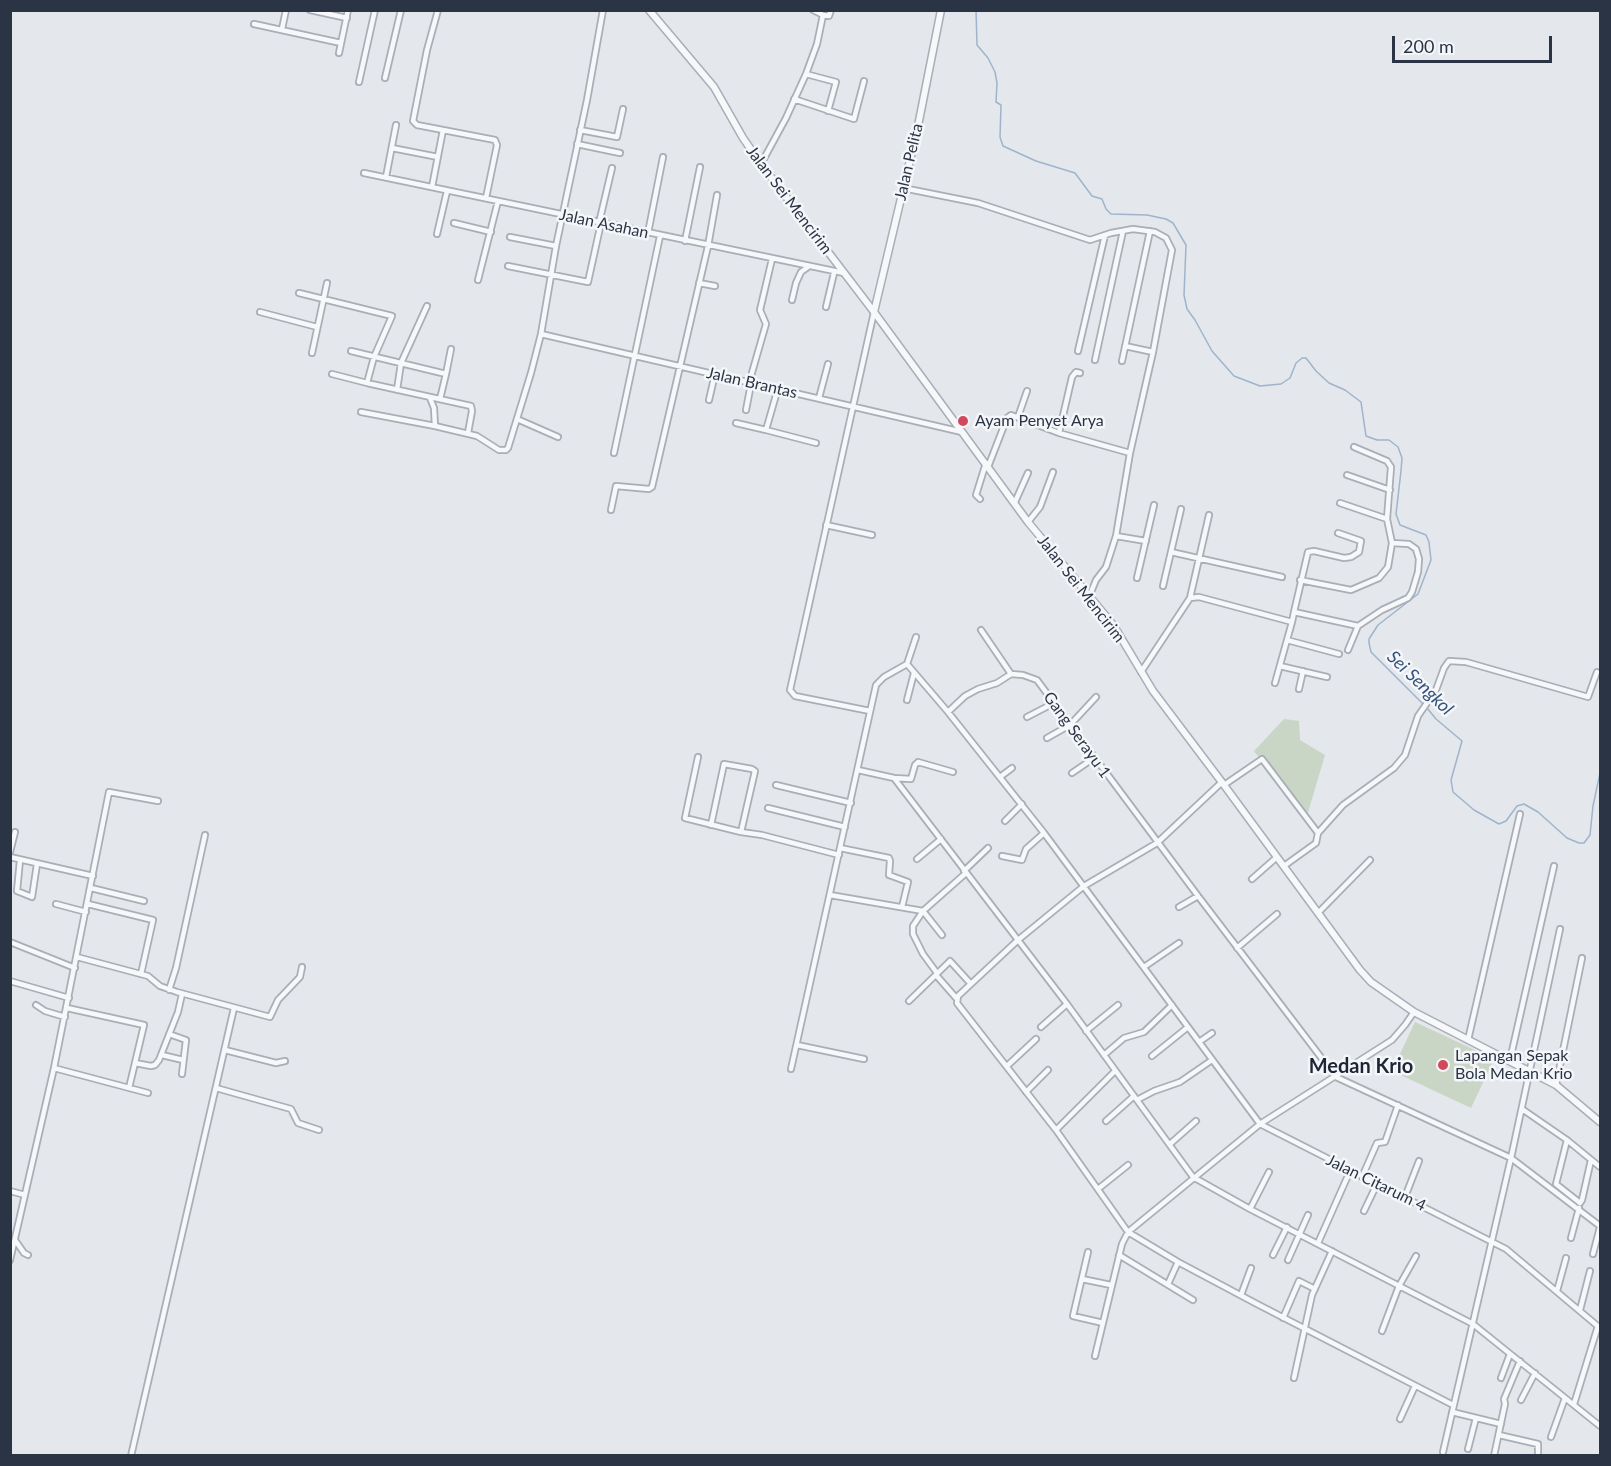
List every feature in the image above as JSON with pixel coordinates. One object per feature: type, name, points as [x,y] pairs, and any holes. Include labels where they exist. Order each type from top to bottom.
[{"type":"street","points":[[282,29],[286,10]]},
{"type":"street","points":[[310,10],[346,18]]},
{"type":"street","points":[[339,53],[348,10]]},
{"type":"street","points":[[359,82],[375,10]]},
{"type":"street","points":[[385,78],[401,10]]},
{"type":"street","points":[[438,10],[426,50],[413,120],[417,125],[492,139],[496,142],[486,198]]},
{"type":"street","points":[[361,412],[468,433],[481,437],[487,444],[499,450],[506,450],[510,444],[541,334],[562,214],[603,10]]},
{"type":"street","points":[[813,10],[828,16],[831,10]]},
{"type":"street","name":"Jalan Pelita","points":[[874,312],[941,10]]},
{"type":"street","name":"Jalan Sei Mencirim","points":[[650,11],[714,87],[743,138],[761,164],[1029,522],[1114,626],[1153,691],[1365,976],[1414,1012],[1556,1085],[1600,1122]]},
{"type":"street","points":[[761,164],[806,74],[817,44],[823,15]]},
{"type":"street","points":[[254,24],[341,43]]},
{"type":"street","points":[[806,74],[836,82],[828,111]]},
{"type":"street","points":[[794,99],[854,119],[864,81]]},
{"type":"street","points":[[580,130],[616,137],[624,109]]},
{"type":"street","points":[[386,177],[396,125]]},
{"type":"street","points":[[432,187],[443,130]]},
{"type":"street","points":[[577,144],[620,153]]},
{"type":"street","points":[[392,148],[438,157]]},
{"type":"street","points":[[648,233],[663,157]]},
{"type":"street","points":[[685,241],[700,167]]},
{"type":"street","points":[[508,266],[589,281],[612,168]]},
{"type":"street","name":"Jalan Asahan","points":[[364,172],[834,273],[844,273]]},
{"type":"street","points":[[903,188],[978,203],[1090,240],[1123,231],[1150,231],[1166,238],[1172,250],[1153,352],[1130,453],[1116,536],[1106,567],[1096,580],[1089,597]]},
{"type":"street","points":[[437,234],[447,191]]},
{"type":"street","points":[[611,510],[616,486],[649,489],[652,487],[708,246],[717,195]]},
{"type":"street","points":[[478,280],[498,201]]},
{"type":"street","points":[[454,223],[491,232]]},
{"type":"street","points":[[1095,360],[1123,231]]},
{"type":"street","points":[[1122,361],[1150,231]]},
{"type":"street","points":[[1078,351],[1105,235]]},
{"type":"street","points":[[614,453],[660,236]]},
{"type":"street","points":[[510,237],[556,246]]},
{"type":"street","points":[[746,410],[750,383],[766,324],[760,310],[772,259]]},
{"type":"street","points":[[792,300],[801,272],[808,267]]},
{"type":"street","points":[[826,307],[834,273]]},
{"type":"street","points":[[312,353],[327,283]]},
{"type":"street","points":[[699,283],[715,286]]},
{"type":"street","points":[[298,293],[392,316],[374,357],[368,382]]},
{"type":"street","points":[[397,390],[401,363],[426,306]]},
{"type":"street","points":[[260,312],[317,327]]},
{"type":"street","points":[[870,711],[795,696],[790,692],[874,312]]},
{"type":"street","name":"Jalan Brantas","points":[[541,334],[963,433]]},
{"type":"street","points":[[1125,346],[1153,352]]},
{"type":"street","points":[[440,399],[451,349]]},
{"type":"street","points":[[351,351],[446,375]]},
{"type":"street","points":[[819,398],[828,364]]},
{"type":"street","points":[[1059,433],[1072,377],[1076,372],[1080,373]]},
{"type":"street","points":[[332,374],[472,407],[468,433]]},
{"type":"street","points":[[709,400],[715,374]]},
{"type":"street","points":[[766,430],[778,388]]},
{"type":"street","points":[[1018,417],[1027,391]]},
{"type":"street","points":[[430,398],[434,408],[435,426]]},
{"type":"street","points":[[980,499],[976,495],[1009,416],[1130,453]]},
{"type":"street","points":[[517,419],[558,437]]},
{"type":"street","points":[[736,423],[816,443]]},
{"type":"street","points":[[1300,580],[1351,590],[1379,578],[1388,567],[1392,543],[1386,519],[1390,490],[1390,463],[1354,447]]},
{"type":"street","points":[[1029,522],[1040,507],[1053,472]]},
{"type":"street","points":[[1016,502],[1028,473]]},
{"type":"street","points":[[1347,475],[1390,490]]},
{"type":"street","points":[[1340,503],[1386,519]]},
{"type":"street","points":[[1137,578],[1154,505]]},
{"type":"street","points":[[1163,586],[1181,509]]},
{"type":"street","points":[[1141,672],[1190,598],[1209,515]]},
{"type":"street","points":[[826,525],[873,534]]},
{"type":"street","points":[[1275,683],[1308,552],[1314,551],[1344,558],[1359,552],[1361,541],[1338,533]]},
{"type":"street","points":[[1116,536],[1146,541]]},
{"type":"street","points":[[1348,650],[1358,626],[1382,610],[1408,598],[1412,592],[1418,572],[1419,559],[1416,549],[1409,544],[1392,543]]},
{"type":"street","points":[[1170,552],[1282,577]]},
{"type":"street","points":[[1190,598],[1199,597],[1292,622]]},
{"type":"street","points":[[1294,612],[1358,626]]},
{"type":"street","points":[[948,712],[965,696],[997,683],[1011,674],[981,630]]},
{"type":"street","points":[[791,1069],[876,685],[880,680],[907,664],[916,637]]},
{"type":"street","points":[[1287,640],[1339,654]]},
{"type":"street","points":[[1284,866],[1316,843],[1318,833],[1343,805],[1394,768],[1405,755],[1422,707],[1436,690],[1447,663],[1452,660],[1588,697],[1597,672]]},
{"type":"street","points":[[907,664],[1022,804],[1260,1124]]},
{"type":"street","points":[[1280,666],[1327,677]]},
{"type":"street","points":[[1299,689],[1303,671]]},
{"type":"street","points":[[907,700],[914,674]]},
{"type":"street","name":"Gang Serayu 1","points":[[1011,674],[1030,676],[1037,680],[1157,843],[1336,1077]]},
{"type":"street","points":[[1047,738],[1070,725],[1096,697]]},
{"type":"street","points":[[1027,717],[1054,703]]},
{"type":"street","points":[[698,757],[684,816],[687,819],[839,855]]},
{"type":"street","points":[[1072,773],[1094,758]]},
{"type":"street","points":[[957,999],[1018,940],[1084,886],[1157,843],[1223,783],[1262,759],[1318,833]]},
{"type":"street","points":[[858,770],[894,778],[911,779],[918,762],[953,772]]},
{"type":"street","points":[[711,825],[724,764],[752,769],[755,771],[741,832]]},
{"type":"street","points":[[1000,777],[1012,768]]},
{"type":"street","points":[[894,778],[1067,1004],[1194,1177],[1250,1209],[1473,1324],[1600,1426]]},
{"type":"street","points":[[776,786],[850,803]]},
{"type":"street","points":[[10,1260],[67,1008],[109,792],[158,801]]},
{"type":"street","points":[[1005,821],[1022,804]]},
{"type":"street","points":[[768,808],[845,827]]},
{"type":"street","points":[[1468,1040],[1520,814]]},
{"type":"street","points":[[10,852],[15,832]]},
{"type":"street","points":[[1002,856],[1022,860],[1026,849],[1044,833]]},
{"type":"street","points":[[169,990],[176,968],[205,835]]},
{"type":"street","points":[[917,859],[941,839]]},
{"type":"street","points":[[840,848],[889,858],[889,875],[908,882],[902,907]]},
{"type":"street","points":[[988,848],[923,911],[912,930],[923,954],[957,1002],[1056,1130],[1128,1232],[1178,1262],[1283,1318],[1454,1405]]},
{"type":"street","points":[[10,857],[93,876]]},
{"type":"street","points":[[1252,879],[1277,857]]},
{"type":"street","points":[[20,860],[17,891],[32,897],[37,864]]},
{"type":"street","points":[[1318,913],[1370,860]]},
{"type":"street","points":[[1510,1060],[1554,866]]},
{"type":"street","points":[[91,888],[144,901]]},
{"type":"street","points":[[830,895],[923,911],[942,934]]},
{"type":"street","points":[[1179,907],[1198,897]]},
{"type":"street","points":[[56,904],[87,912]]},
{"type":"street","points":[[88,904],[153,920],[141,974]]},
{"type":"street","points":[[1237,948],[1277,914]]},
{"type":"street","points":[[1443,1452],[1522,1109],[1560,929]]},
{"type":"street","points":[[10,942],[75,968]]},
{"type":"street","points":[[1144,968],[1179,943]]},
{"type":"street","points":[[77,957],[148,976],[160,986],[182,994],[271,1016],[278,1000],[300,977],[302,967]]},
{"type":"street","points":[[1556,1085],[1582,958]]},
{"type":"street","points":[[909,1001],[950,961],[970,984]]},
{"type":"street","points":[[10,981],[69,998]]},
{"type":"street","points":[[135,1063],[155,1065],[162,1055],[178,1012],[182,994]]},
{"type":"street","points":[[1041,1027],[1067,1004]]},
{"type":"street","points":[[36,1005],[45,1011],[65,1017]]},
{"type":"street","points":[[1086,1031],[1118,1005]]},
{"type":"street","points":[[1104,1055],[1124,1038],[1144,1032],[1172,1005]]},
{"type":"street","points":[[67,1008],[143,1024],[145,1028],[129,1088]]},
{"type":"street","points":[[131,1455],[234,1008]]},
{"type":"street","points":[[1095,1356],[1111,1285],[1123,1240],[1128,1232],[1260,1124],[1392,1040],[1414,1012]]},
{"type":"street","points":[[1152,1056],[1188,1028]]},
{"type":"street","points":[[1199,1042],[1212,1033]]},
{"type":"street","points":[[169,1034],[186,1040],[182,1074]]},
{"type":"street","points":[[1007,1066],[1036,1039]]},
{"type":"street","points":[[797,1045],[864,1059]]},
{"type":"street","points":[[225,1050],[276,1063],[285,1061]]},
{"type":"street","points":[[162,1055],[183,1060]]},
{"type":"street","points":[[1106,1121],[1136,1098],[1180,1082],[1212,1060]]},
{"type":"street","points":[[54,1068],[148,1093]]},
{"type":"street","points":[[1026,1092],[1048,1070]]},
{"type":"street","points":[[1056,1130],[1115,1071]]},
{"type":"street","points":[[1336,1077],[1511,1158],[1600,1226],[1593,1254]]},
{"type":"street","points":[[216,1088],[291,1109],[298,1123],[319,1130]]},
{"type":"street","points":[[1362,1177],[1377,1143],[1385,1142],[1398,1105]]},
{"type":"street","points":[[1522,1109],[1567,1140],[1600,1167]]},
{"type":"street","points":[[1170,1144],[1196,1121]]},
{"type":"street","name":"Jalan Citarum 4","points":[[1260,1124],[1350,1172],[1405,1197],[1506,1249],[1599,1327]]},
{"type":"street","points":[[1567,1140],[1556,1184],[1580,1203],[1592,1160]]},
{"type":"street","points":[[1405,1197],[1419,1161]]},
{"type":"street","points":[[1098,1189],[1128,1165]]},
{"type":"street","points":[[1250,1209],[1269,1172]]},
{"type":"street","points":[[1318,1243],[1350,1172]]},
{"type":"street","points":[[1364,1211],[1377,1184]]},
{"type":"street","points":[[10,1191],[25,1195]]},
{"type":"street","points":[[1571,1238],[1579,1208]]},
{"type":"street","points":[[1288,1260],[1308,1215]]},
{"type":"street","points":[[1273,1255],[1287,1227]]},
{"type":"street","points":[[15,1240],[28,1255]]},
{"type":"street","points":[[1294,1378],[1315,1289],[1332,1251]]},
{"type":"street","points":[[1088,1252],[1073,1316],[1103,1323]]},
{"type":"street","points":[[1119,1255],[1193,1300]]},
{"type":"street","points":[[1382,1331],[1399,1286],[1416,1256]]},
{"type":"street","points":[[1557,1291],[1566,1258]]},
{"type":"street","points":[[1168,1284],[1178,1262]]},
{"type":"street","points":[[1240,1295],[1251,1268]]},
{"type":"street","points":[[1580,1310],[1590,1271]]},
{"type":"street","points":[[1082,1279],[1111,1285]]},
{"type":"street","points":[[1283,1318],[1299,1281],[1315,1289]]},
{"type":"street","points":[[1574,1404],[1599,1327]]},
{"type":"street","points":[[1501,1378],[1510,1354]]},
{"type":"street","points":[[1494,1455],[1504,1400],[1520,1361]]},
{"type":"street","points":[[1521,1400],[1535,1373]]},
{"type":"street","points":[[1400,1419],[1415,1386]]},
{"type":"street","points":[[1551,1437],[1565,1398]]},
{"type":"street","points":[[1452,1412],[1501,1424]]},
{"type":"street","points":[[1468,1449],[1476,1418]]},
{"type":"street","points":[[1499,1435],[1538,1444],[1538,1455]]},
{"type":"green space","points":[[1284,719],[1299,721],[1300,740],[1325,755],[1306,819],[1254,751]]},
{"type":"green space","name":"Lapangan Sepak Bola Medan Krio","points":[[1415,1022],[1494,1059],[1471,1108],[1392,1071]]},
{"type":"waterway","name":"Sei Sengkol","points":[[976,10],[977,45],[988,58],[995,72],[996,102],[1001,105],[1000,137],[1003,146],[1036,161],[1075,173],[1092,196],[1102,199],[1111,214],[1147,215],[1173,223],[1186,245],[1184,295],[1187,309],[1212,351],[1234,376],[1260,386],[1281,384],[1290,378],[1296,363],[1306,358],[1329,383],[1345,390],[1361,402],[1366,436],[1377,440],[1389,440],[1398,447],[1402,458],[1396,514],[1400,525],[1426,535],[1431,560],[1418,594],[1378,625],[1369,643],[1371,652],[1424,705]]},
{"type":"waterway","name":"Sei Sengkol","points":[[1427,708],[1436,719],[1462,741],[1451,780],[1453,792],[1474,810],[1499,824],[1506,821],[1517,806],[1524,804],[1538,812],[1567,838],[1584,843],[1590,835],[1600,773]]},
{"type":"place","name":"Ayam Penyet Arya","points":[[963,421]]},
{"type":"place","name":"Lapangan Sepak Bola Medan Krio","points":[[1443,1065]]},
{"type":"district","name":"Medan Krio","points":[[1361,1067]]}]
